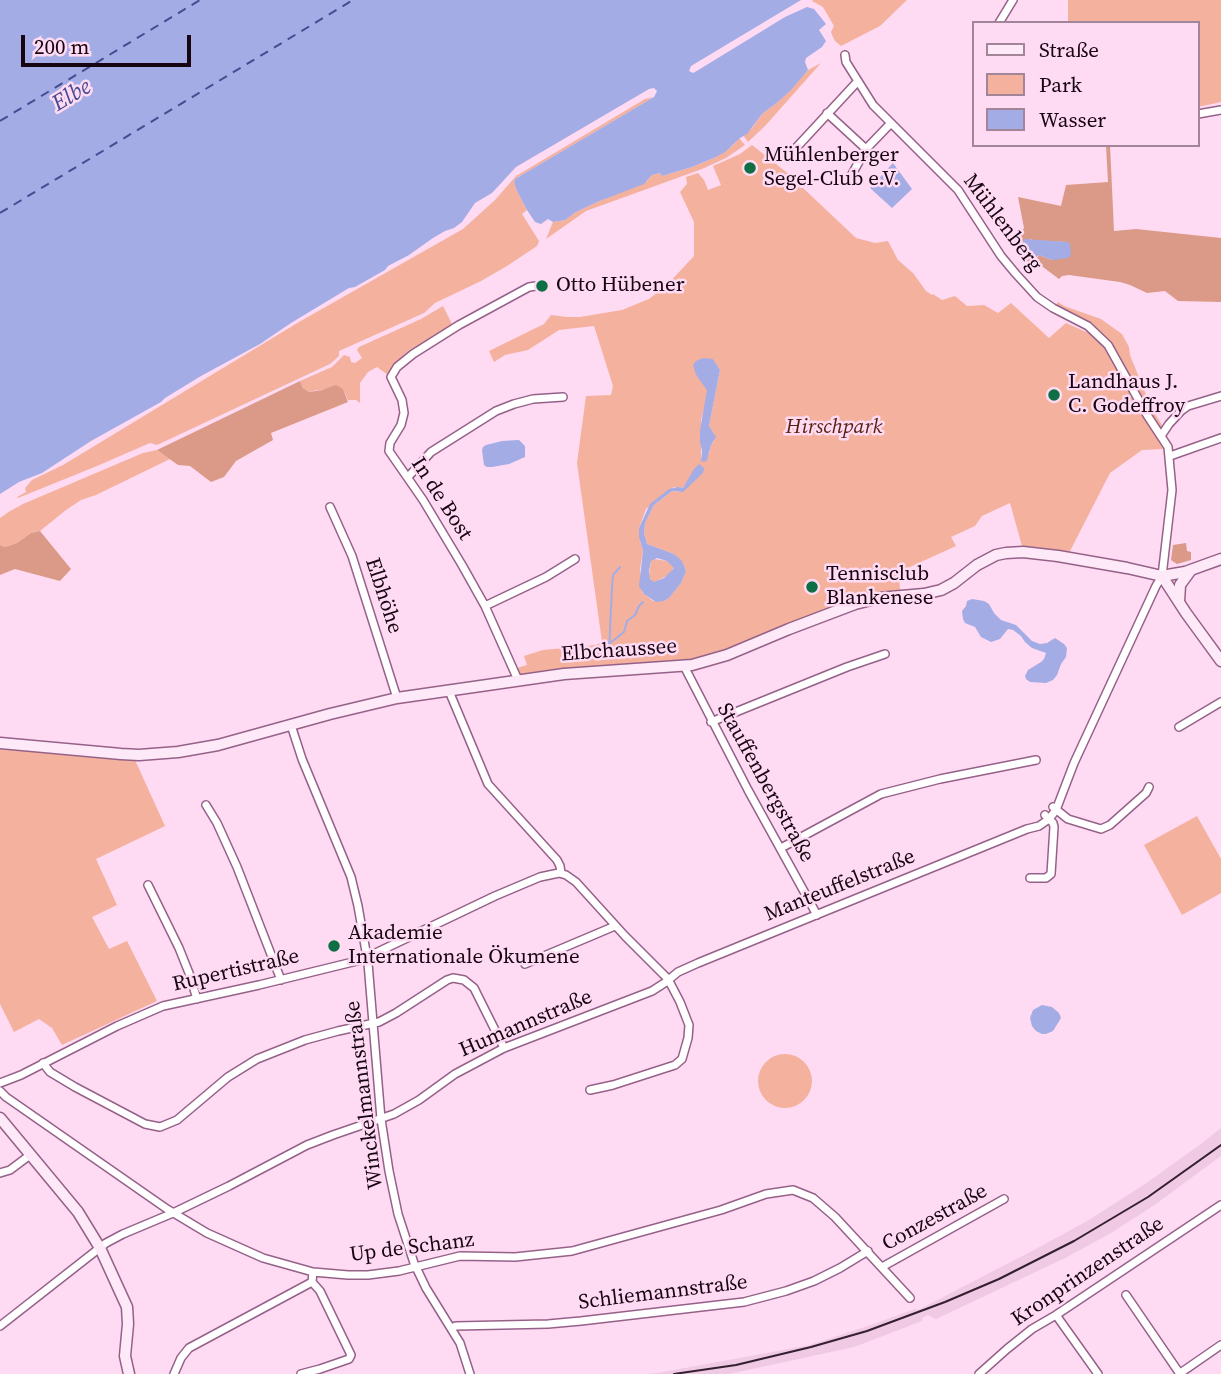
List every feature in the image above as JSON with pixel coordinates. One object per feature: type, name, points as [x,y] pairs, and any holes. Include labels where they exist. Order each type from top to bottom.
[{"type":"main road","name":"Elbchaussee","points":[[0,743],[139,755],[178,752],[397,698],[590,671],[684,666],[715,659],[855,604],[941,590],[977,565],[1006,553],[1058,556],[1162,576],[1191,570],[1221,559]]},
{"type":"main road","points":[[1179,603],[1181,585],[1191,570]]},
{"type":"main road","points":[[1162,576],[1221,661]]},
{"type":"main road","points":[[0,1118],[78,1212],[100,1248],[127,1307],[125,1356],[129,1374]]},
{"type":"street","points":[[1000,21],[1013,0]]},
{"type":"street","name":"Mühlenberg","points":[[845,55],[846,62],[873,105],[958,190],[1001,257],[1037,297],[1053,309],[1088,326],[1108,345],[1168,447],[1170,456]]},
{"type":"street","points":[[795,149],[858,81]]},
{"type":"street","points":[[1200,114],[1221,110]]},
{"type":"street","points":[[827,113],[866,149]]},
{"type":"street","points":[[851,176],[866,149],[891,123]]},
{"type":"street","name":"In de Bost","points":[[518,680],[485,607],[445,536],[389,451],[404,413],[402,400],[391,377],[397,367],[413,354],[458,325],[529,287],[536,286]]},
{"type":"street","points":[[1161,436],[1188,406],[1221,396]]},
{"type":"street","points":[[408,477],[431,452],[496,411],[533,399],[563,397]]},
{"type":"street","points":[[1162,576],[1172,490],[1170,456],[1221,438]]},
{"type":"street","name":"Elbhöhe","points":[[330,507],[352,556],[397,698]]},
{"type":"street","points":[[485,607],[546,577],[575,559]]},
{"type":"street","name":"Manteuffelstraße","points":[[668,979],[698,962],[1040,826],[1055,807],[1162,576]]},
{"type":"street","points":[[711,722],[885,654]]},
{"type":"street","name":"Stauffenbergstraße","points":[[684,666],[711,722],[817,915]]},
{"type":"street","points":[[449,691],[488,784],[557,860],[561,873],[576,882],[668,979],[689,1025],[690,1031],[682,1059],[676,1065],[590,1090]]},
{"type":"street","points":[[1179,727],[1221,702]]},
{"type":"street","name":"Winckelmannstraße","points":[[291,724],[302,759],[351,877],[367,957],[382,1119],[395,1201],[405,1238],[426,1288],[461,1345],[470,1374]]},
{"type":"street","points":[[781,848],[881,794],[1036,760]]},
{"type":"street","points":[[1055,807],[1074,822],[1101,829],[1110,825],[1146,793],[1149,787]]},
{"type":"street","points":[[206,805],[237,867],[281,980]]},
{"type":"street","points":[[1030,878],[1046,878],[1051,874],[1054,827],[1047,817]]},
{"type":"street","name":"Rupertistraße","points":[[0,1083],[163,1006],[347,964],[505,891],[546,875],[561,873]]},
{"type":"street","points":[[148,885],[190,973],[197,999]]},
{"type":"street","points":[[525,964],[615,926]]},
{"type":"street","points":[[43,1063],[50,1072],[93,1097],[145,1124],[160,1127],[177,1120],[229,1077],[257,1059],[305,1040],[379,1022],[447,980],[458,979],[474,988],[504,1048]]},
{"type":"street","name":"Humannstraße","points":[[0,1326],[100,1248],[123,1234],[233,1184],[307,1145],[382,1119],[411,1104],[454,1074],[504,1048],[648,993],[668,979]]},
{"type":"street","name":"Up de Schanz","points":[[0,1091],[173,1213],[206,1233],[273,1261],[313,1272],[383,1274],[460,1256],[515,1256],[572,1251],[787,1190],[800,1191],[813,1198],[835,1217],[910,1298]]},
{"type":"street","points":[[0,1173],[10,1170],[30,1155]]},
{"type":"street","name":"Conzestraße","points":[[882,1267],[1004,1199]]},
{"type":"street","name":"Kronprinzenstraße","points":[[979,1374],[1032,1329],[1221,1205]]},
{"type":"street","name":"Schliemannstraße","points":[[451,1328],[548,1324],[744,1302],[803,1285],[868,1251]]},
{"type":"street","points":[[301,1374],[349,1359],[351,1355],[320,1292],[312,1282],[313,1272]]},
{"type":"street","points":[[174,1374],[189,1348],[312,1282]]},
{"type":"street","points":[[1126,1295],[1180,1374],[1221,1345]]},
{"type":"street","points":[[1056,1315],[1098,1374]]},
{"type":"shaded area","points":[[1106,147],[1110,147],[1114,231],[1136,229],[1221,238],[1221,302],[1178,301],[1165,291],[1147,293],[1120,282],[1069,275],[1059,279],[1043,267],[1026,261],[1012,244],[1024,228],[1018,197],[1061,206],[1066,185],[1108,182]],"holes":[[[1030,239],[1068,242],[1052,260],[1039,255],[1037,258],[1024,255]]]},
{"type":"shaded area","points":[[300,381],[303,388],[309,392],[336,385],[343,389],[348,402],[271,433],[273,440],[236,461],[224,477],[211,482],[190,466],[178,465],[157,450]]},
{"type":"shaded area","points":[[40,531],[71,569],[60,581],[15,569],[0,575],[0,545],[5,547],[17,543],[31,533]]},
{"type":"shaded area","points":[[1186,543],[1187,551],[1191,552],[1191,560],[1177,564],[1171,560],[1173,545]]},
{"type":"shaded area","points":[[1221,1128],[1221,1156],[1153,1206],[1065,1258],[936,1319],[928,1315],[922,1318],[922,1321],[854,1347],[729,1374],[646,1374],[810,1345],[918,1310],[1089,1220],[1145,1184]]},
{"type":"green space","points":[[813,0],[907,0],[880,26],[841,46],[832,35],[834,26],[823,7]]},
{"type":"green space","points":[[1068,0],[1221,0],[1221,102],[1200,107],[1200,21],[1068,21]]},
{"type":"green space","points":[[821,63],[748,142],[743,135],[762,114],[779,101],[808,70]]},
{"type":"green space","points":[[654,97],[515,179],[517,191],[527,210],[522,214],[539,241],[537,246],[507,266],[435,303],[424,313],[339,351],[339,356],[330,364],[157,445],[150,443],[17,497],[26,492],[25,488],[32,480],[63,465],[299,322],[463,229],[495,200],[516,176],[645,99]]},
{"type":"green space","points":[[739,138],[745,145],[726,158],[586,211],[546,239],[553,222],[565,220],[597,202],[647,181],[652,175],[660,173],[662,176],[716,157]]},
{"type":"green space","name":"Hirschpark","points":[[752,145],[790,175],[800,188],[856,238],[875,243],[888,241],[898,260],[932,295],[942,300],[955,296],[967,306],[984,305],[998,313],[1011,303],[1049,338],[1066,323],[1093,335],[1107,351],[1163,449],[1142,450],[1110,473],[1069,553],[1022,546],[1010,503],[982,516],[975,526],[951,537],[956,546],[899,572],[900,590],[858,597],[859,603],[777,634],[774,629],[708,657],[518,680],[514,669],[527,665],[524,656],[543,650],[596,645],[602,642],[577,463],[586,396],[611,395],[613,386],[594,326],[559,330],[528,350],[505,355],[494,362],[489,351],[544,324],[551,315],[580,317],[622,310],[649,299],[666,286],[694,256],[694,222],[680,192],[687,184],[686,177],[698,173],[708,190],[721,185],[713,166],[740,154]],"holes":[[[713,359],[720,370],[709,426],[714,441],[709,454],[701,458],[701,420],[708,395],[707,387],[696,375]],[[691,483],[680,492],[672,491],[654,505],[645,523],[647,544],[674,554],[686,570],[681,583],[669,598],[653,601],[642,592],[640,569],[643,551],[639,528],[646,509],[674,487],[683,488]]]},
{"type":"green space","points":[[1058,302],[1101,319],[1122,334],[1151,407],[1165,430],[1161,436],[1099,336],[1053,309]]},
{"type":"green space","points":[[443,306],[453,326],[408,351],[388,375],[377,367],[368,372],[360,383],[360,403],[348,400],[343,389],[309,392],[303,388],[300,381],[332,367],[344,355],[355,363],[362,358],[357,350],[359,347]]},
{"type":"green space","points":[[157,450],[170,459],[81,500],[40,531],[31,533],[17,543],[5,547],[0,545],[0,518],[10,511],[143,453]]},
{"type":"green space","points":[[651,561],[667,561],[674,567],[670,574],[652,582],[649,576]]},
{"type":"green space","points":[[0,749],[135,760],[165,826],[96,859],[117,905],[92,917],[109,949],[127,941],[157,1001],[62,1045],[52,1028],[39,1019],[14,1032],[0,1004]]},
{"type":"green space","points":[[1197,816],[1221,859],[1221,893],[1182,915],[1144,845]]},
{"type":"green space","points":[[790,1054],[800,1058],[808,1066],[812,1081],[808,1096],[800,1104],[780,1108],[770,1104],[762,1096],[758,1076],[762,1066],[770,1058]]},
{"type":"water","name":"Elbe","points":[[0,0],[801,0],[691,66],[689,71],[695,72],[785,17],[807,7],[814,9],[826,24],[819,30],[826,41],[806,58],[808,70],[791,90],[762,114],[747,134],[716,157],[662,176],[660,173],[652,175],[644,184],[597,202],[565,220],[553,222],[548,219],[541,224],[535,222],[517,191],[515,179],[654,97],[657,91],[654,88],[649,89],[516,167],[492,193],[475,203],[462,222],[454,228],[91,441],[42,473],[19,482],[0,494]]},
{"type":"water","points":[[893,163],[912,189],[892,208],[870,188]]},
{"type":"water","points":[[1025,239],[1068,242],[1071,255],[1068,258],[1052,260],[1039,255],[1035,258],[1024,255],[1020,244]]},
{"type":"water","points":[[703,358],[713,359],[720,370],[709,426],[716,437],[704,462],[701,461],[700,430],[707,390],[696,375],[693,365]]},
{"type":"water","points":[[519,440],[525,446],[525,457],[509,464],[492,467],[484,465],[483,447],[502,441]]},
{"type":"water","points":[[699,464],[704,468],[703,473],[683,492],[672,491],[654,505],[645,523],[647,544],[674,554],[682,561],[686,571],[681,583],[669,598],[656,602],[644,594],[639,586],[643,551],[639,528],[650,504],[669,489],[683,488]],"holes":[[[657,558],[667,561],[674,568],[664,578],[654,582],[650,579],[651,561]]]},
{"type":"water","points":[[972,599],[989,604],[1001,620],[1016,625],[1032,641],[1040,644],[1055,638],[1064,644],[1067,648],[1066,657],[1053,680],[1046,683],[1030,682],[1026,679],[1028,670],[1041,662],[1046,653],[1032,648],[1013,630],[1008,629],[1000,639],[991,642],[981,637],[975,627],[965,623],[962,611],[967,601]]},
{"type":"water","points":[[1042,1005],[1052,1007],[1061,1018],[1053,1031],[1046,1034],[1036,1031],[1030,1018],[1033,1010]]},
{"type":"waterway","points":[[609,653],[613,575],[620,567]]},
{"type":"waterway","points":[[610,643],[624,632],[627,621],[635,615],[643,602]]},
{"type":"ferry route","points":[[0,121],[200,0]]},
{"type":"ferry route","points":[[0,213],[353,0]]},
{"type":"tram line","points":[[674,1374],[736,1365],[811,1347],[867,1331],[945,1302],[999,1279],[1074,1241],[1148,1197],[1221,1145]]},
{"type":"place","name":"Mühlenberger Segel-Club e.V.","points":[[750,168]]},
{"type":"place","name":"Otto Hübener","points":[[542,286]]},
{"type":"place","name":"Landhaus J. C. Godeffroy","points":[[1054,395]]},
{"type":"place","name":"Tennisclub Blankenese","points":[[812,587]]},
{"type":"place","name":"Akademie Internationale Ökumene","points":[[334,946]]}]
